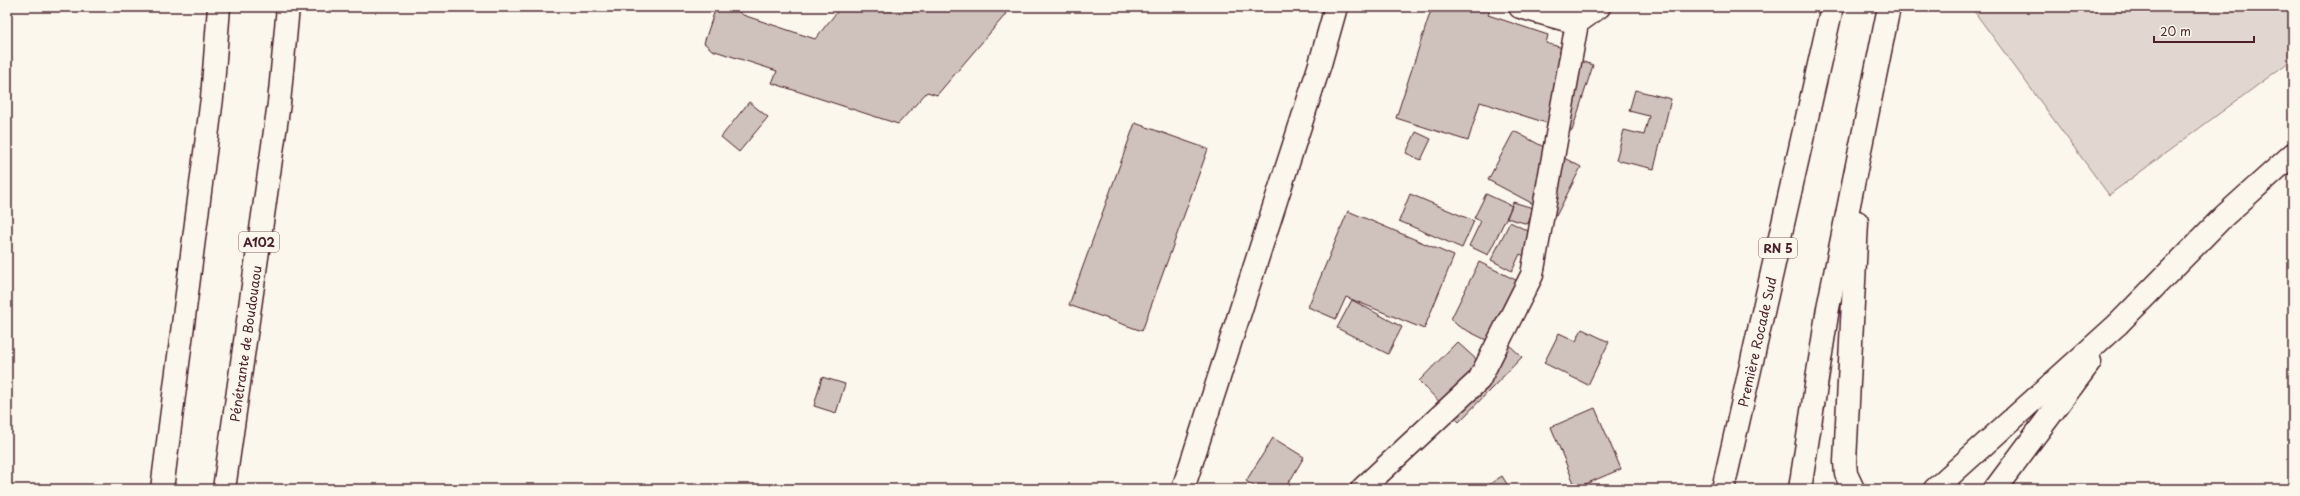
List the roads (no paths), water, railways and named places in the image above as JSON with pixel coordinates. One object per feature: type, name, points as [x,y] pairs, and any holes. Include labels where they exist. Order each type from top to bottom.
[{"type":"main road","points":[[162,489],[212,98],[219,7]]},
{"type":"main road","name":"Pénétrante de Boudouaou","points":[[224,483],[279,103],[288,7]]},
{"type":"main road","points":[[1183,489],[1320,64],[1336,7]]},
{"type":"main road","points":[[1520,7],[1577,23]]},
{"type":"main road","points":[[1362,489],[1479,380],[1532,275],[1577,23],[1599,7]]},
{"type":"main road","name":"Première Rocade Sud","points":[[1723,489],[1832,7]]},
{"type":"main road","points":[[1800,489],[1828,308],[1890,7]]},
{"type":"main road","points":[[1853,489],[1846,474],[1845,462],[1860,152]]},
{"type":"main road","points":[[1935,489],[2118,324],[2223,217],[2293,154]]},
{"type":"main road","points":[[1995,489],[2118,324]]}]
